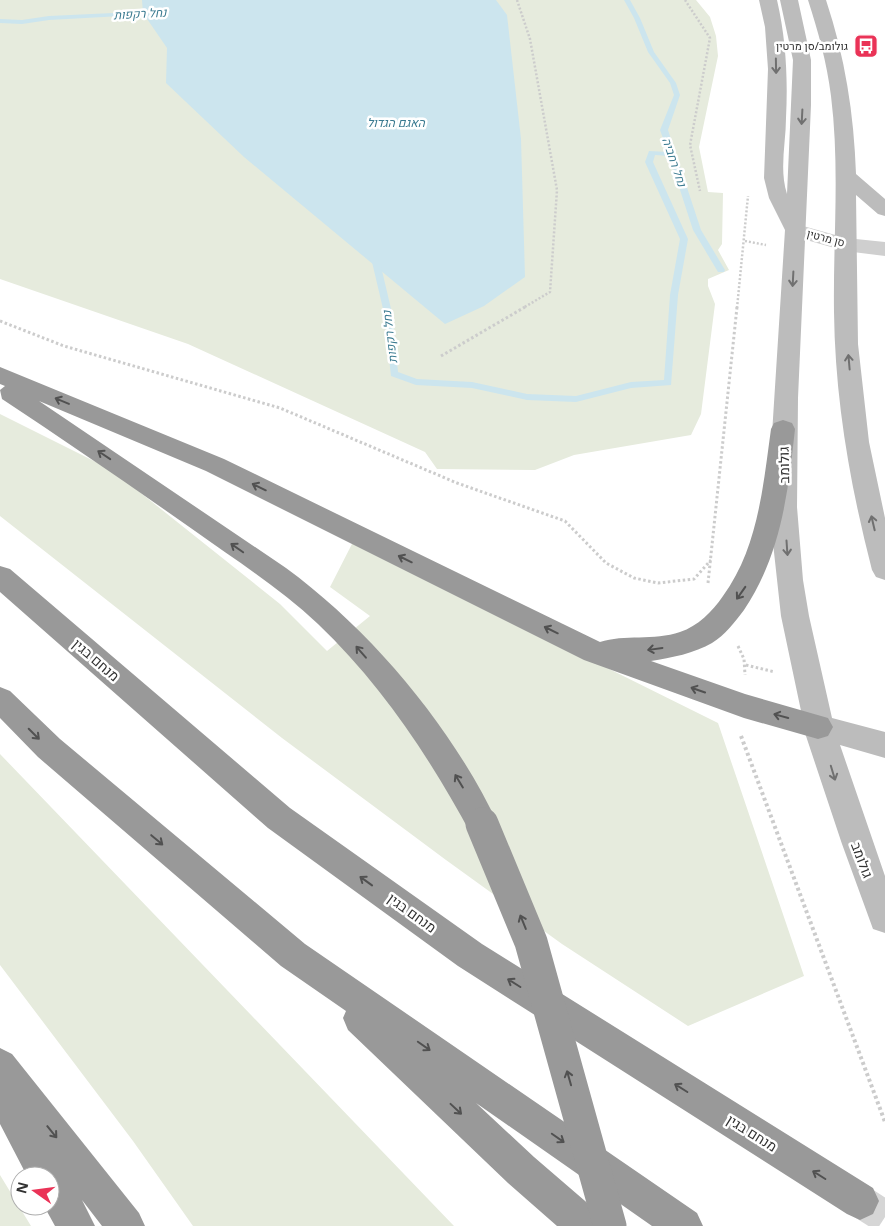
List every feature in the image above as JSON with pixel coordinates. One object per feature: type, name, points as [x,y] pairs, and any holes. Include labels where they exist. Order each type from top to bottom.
[{"type":"highway","points":[[0,375],[215,465],[594,652],[744,706],[818,727]]},
{"type":"highway","points":[[0,387],[124,469],[295,589],[343,631],[406,704],[460,781],[482,824],[531,942],[610,1226]]},
{"type":"highway","points":[[594,652],[639,651],[671,646],[699,637],[716,625],[743,592],[761,554],[773,508],[784,429]]},
{"type":"highway","name":"מנחם בגין","points":[[0,576],[279,818],[470,955],[860,1201]]},
{"type":"highway","points":[[0,699],[49,748],[294,955],[521,1170],[586,1226]]},
{"type":"highway","points":[[294,955],[684,1226]]},
{"type":"highway","points":[[0,1066],[126,1226]]},
{"type":"highway","points":[[0,1088],[43,1166]]},
{"type":"highway","points":[[60,1198],[76,1226]]},
{"type":"main road","points":[[768,0],[776,52],[778,110],[773,171],[781,203],[796,230]]},
{"type":"main road","name":"גולומב","points":[[789,0],[802,60],[802,105],[796,230],[784,429],[784,503],[789,575],[794,615],[818,727],[852,833],[885,918]]},
{"type":"main road","points":[[817,0],[827,32],[842,110],[845,174],[845,314],[856,425],[866,490],[885,570]]},
{"type":"main road","points":[[827,0],[827,32]]},
{"type":"main road","points":[[845,174],[885,210]]},
{"type":"main road","points":[[818,727],[885,745]]},
{"type":"street","name":"סן מרטין","points":[[796,230],[845,236],[885,249]]},
{"type":"street","name":"סן מרטין","points":[[845,236],[885,233]]},
{"type":"path","points":[[441,356],[550,292],[557,190],[530,39],[517,0]]},
{"type":"path","points":[[685,0],[710,38],[690,145],[700,191]]},
{"type":"path","points":[[0,321],[64,346],[280,408],[457,483],[565,521],[606,563],[634,578],[658,583],[694,579],[712,560],[745,241],[747,190]]},
{"type":"path","points":[[716,625],[740,648],[746,665],[744,706],[740,735],[885,1122]]},
{"type":"shaded area","points":[[0,0],[696,0],[710,17],[716,36],[718,56],[699,147],[708,192],[723,193],[722,244],[718,250],[729,270],[708,279],[708,286],[715,304],[701,414],[691,435],[574,455],[535,470],[437,469],[425,452],[188,344],[0,279]]},
{"type":"shaded area","points":[[0,414],[112,470],[280,604],[327,651],[370,616],[330,587],[353,542],[718,723],[804,976],[688,1026],[562,944],[282,738],[0,516]]},
{"type":"shaded area","points":[[0,754],[454,1226],[193,1226],[133,1141],[0,965]]},
{"type":"shaded area","points":[[0,1175],[10,1191],[10,1216],[25,1216],[31,1226],[0,1226]]},
{"type":"water","name":"האגם הגדול","points":[[142,0],[496,0],[507,15],[521,139],[525,277],[484,306],[445,324],[244,157],[166,83],[167,48],[143,13]]},
{"type":"waterway","name":"נחל רחביה","points":[[627,0],[637,18],[651,52],[673,83],[677,95],[664,130],[697,230],[721,270]]},
{"type":"waterway","name":"נחל רקפות","points":[[0,21],[22,22],[49,18],[156,13]]},
{"type":"waterway","name":"נחל רקפות","points":[[372,257],[376,262],[388,313],[394,374],[416,382],[472,385],[527,397],[576,399],[631,385],[668,383],[674,295],[684,239],[649,162],[652,153],[671,154]]},
{"type":"tunnel","points":[[860,1201],[885,1217]]},
{"type":"place","name":"גולומב/סן מרטין","points":[[866,46]]}]
